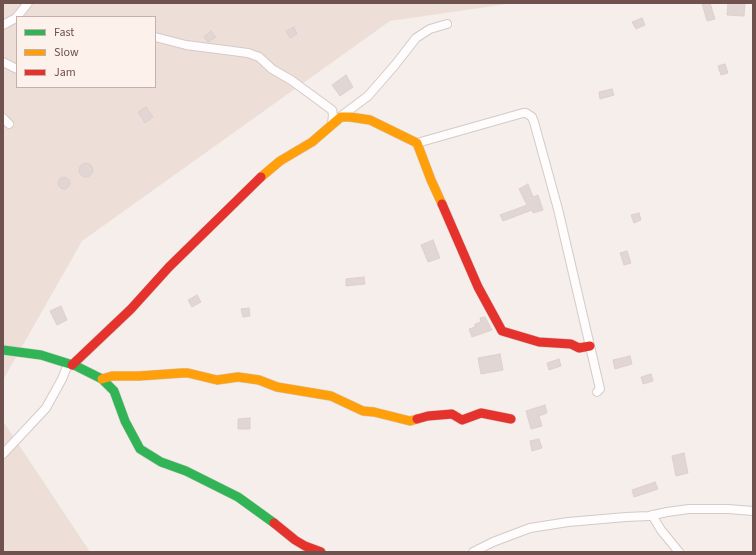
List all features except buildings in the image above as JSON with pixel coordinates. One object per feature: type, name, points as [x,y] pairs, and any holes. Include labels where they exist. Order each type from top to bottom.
[{"type":"street","points":[[18,16],[28,3]]},
{"type":"street","points":[[3,454],[46,408],[70,364],[132,309],[169,267],[257,179],[280,161],[312,142],[332,124],[368,96],[416,38],[430,29],[447,24]]},
{"type":"street","points":[[156,37],[186,45],[259,57],[272,69],[291,80],[341,117],[354,117],[370,120],[417,143],[523,113],[526,113],[532,117],[558,209],[600,389],[598,392]]},
{"type":"street","points":[[3,62],[16,68]]},
{"type":"street","points":[[332,110],[334,115],[332,124]]},
{"type":"street","points":[[3,118],[9,124]]},
{"type":"street","points":[[417,143],[431,180],[473,276],[500,329],[507,333],[540,342],[571,344],[579,348],[590,346]]},
{"type":"street","points":[[3,350],[41,355],[70,364],[102,379],[114,391],[125,421],[140,449],[157,460],[198,476],[238,497],[268,518],[295,540],[305,546],[321,552]]},
{"type":"street","points":[[102,379],[112,376],[182,373],[217,380],[238,377],[259,380],[277,387],[331,396],[363,411],[374,412],[410,421],[428,416],[452,414],[462,420],[481,413],[511,419]]},
{"type":"street","points":[[472,552],[493,542],[535,527],[607,518],[652,515],[689,509],[753,511]]},
{"type":"street","points":[[652,515],[661,530],[679,552]]},
{"type":"shaded area","points":[[3,3],[514,3],[390,21],[82,241],[3,380]]},
{"type":"shaded area","points":[[3,421],[90,552],[3,552]]},
{"type":"traffic: fast","points":[[3,350],[41,355],[76,366],[102,379],[114,391],[125,421],[140,449],[161,462],[186,471],[238,497],[274,523]]},
{"type":"traffic: slow","points":[[261,177],[280,161],[312,142],[341,117],[350,117],[370,120],[417,143],[442,204]]},
{"type":"traffic: slow","points":[[102,379],[112,376],[182,373],[217,380],[238,377],[259,380],[277,387],[331,396],[363,411],[374,412],[410,421],[417,419]]},
{"type":"traffic: jam","points":[[72,365],[131,309],[169,267],[261,177]]},
{"type":"traffic: jam","points":[[442,204],[478,287],[502,331],[539,342],[571,344],[579,348],[590,346]]},
{"type":"traffic: jam","points":[[417,419],[428,416],[452,414],[462,420],[481,413],[511,419]]},
{"type":"traffic: jam","points":[[274,523],[295,540],[305,546],[321,552]]}]
